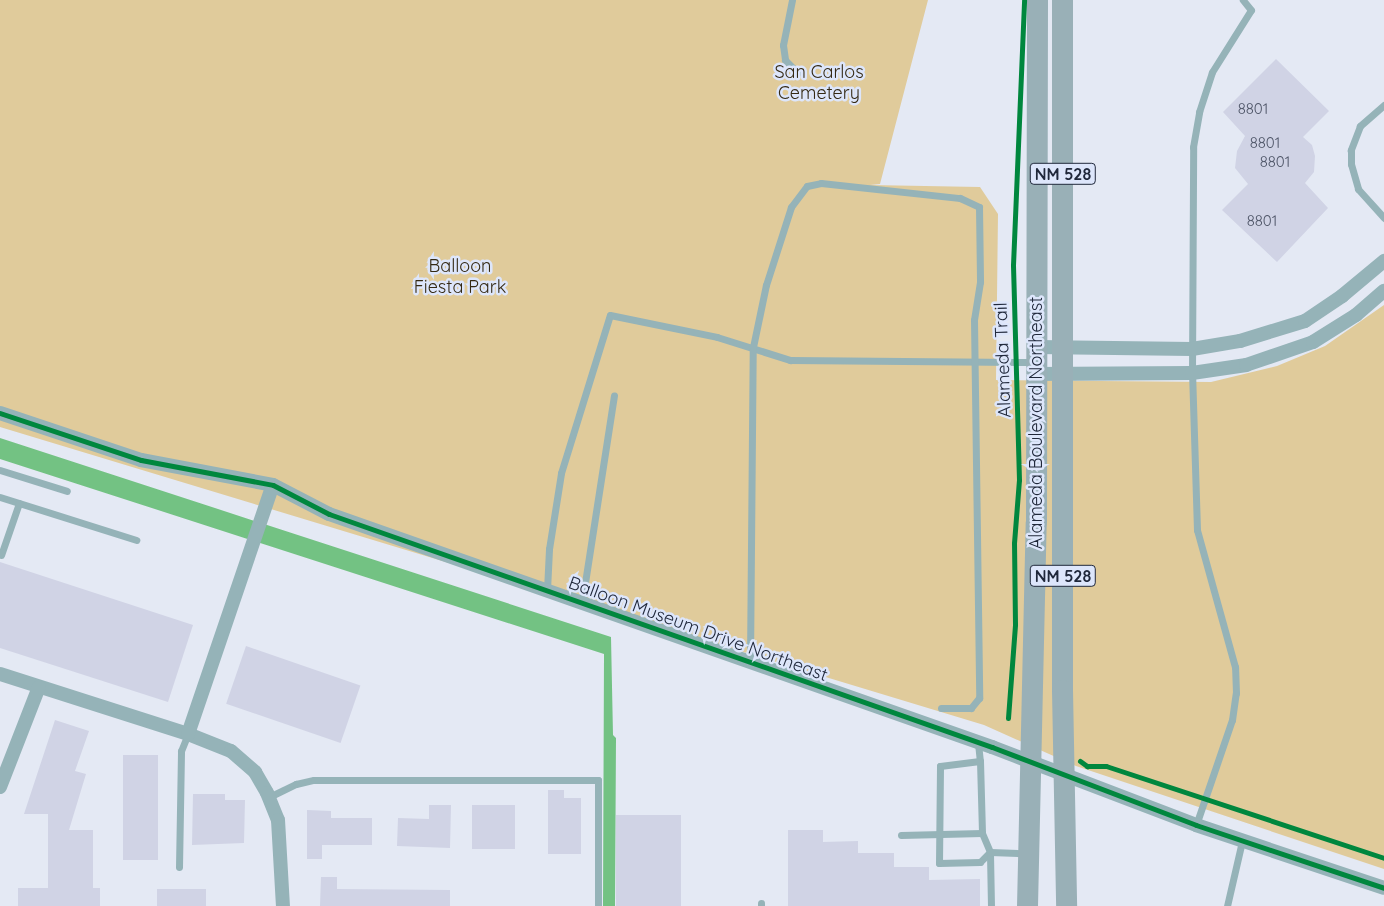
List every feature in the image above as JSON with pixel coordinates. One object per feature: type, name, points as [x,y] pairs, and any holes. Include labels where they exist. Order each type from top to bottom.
[{"type":"main road","name":"Alameda Boulevard Northeast","points":[[1028,906],[1036,522],[1037,0]]},
{"type":"main road","name":"Alameda Boulevard Northeast","points":[[1062,0],[1062,690],[1066,777],[1066,906]]},
{"type":"street","points":[[1036,361],[1063,348],[1192,349],[1240,341],[1305,321],[1342,296],[1384,260]]},
{"type":"street","points":[[1036,361],[1063,374],[1192,373],[1246,365],[1313,342],[1356,315],[1384,291]]},
{"type":"street","name":"Balloon Museum Drive Northeast","points":[[0,413],[140,460],[273,485],[329,514],[978,743],[1196,825],[1384,888]]},
{"type":"street","points":[[188,734],[273,485]]},
{"type":"street","points":[[0,674],[188,734],[231,751],[255,772],[269,796],[278,820],[282,906]]},
{"type":"street","points":[[0,787],[39,687]]},
{"type":"lane","points":[[792,0],[783,45],[785,60],[798,73]]},
{"type":"lane","points":[[1196,825],[1232,720],[1236,693],[1235,667],[1196,530],[1192,373],[1193,147],[1199,112],[1212,72],[1251,10],[1243,0]]},
{"type":"lane","points":[[1384,105],[1360,126],[1351,150],[1351,164],[1358,189],[1384,218]]},
{"type":"lane","points":[[750,662],[753,347],[766,285],[791,207],[807,186],[821,183],[960,198],[979,207],[980,282],[974,320],[979,698],[971,708],[941,708]]},
{"type":"lane","points":[[547,590],[549,549],[561,473],[610,315],[753,347],[790,360],[976,363],[1036,361]]},
{"type":"lane","points":[[582,602],[614,396]]},
{"type":"lane","points":[[0,470],[67,491]]},
{"type":"lane","points":[[0,497],[136,540]]},
{"type":"lane","points":[[1,555],[18,503]]},
{"type":"lane","points":[[179,867],[181,751],[188,734]]},
{"type":"lane","points":[[978,743],[982,833],[990,852],[991,906]]},
{"type":"lane","points":[[980,761],[940,766],[939,863],[980,862],[990,852],[1028,853]]},
{"type":"lane","points":[[269,796],[296,784],[314,780],[598,780],[598,906]]},
{"type":"lane","points":[[901,835],[982,833]]},
{"type":"lane","points":[[1227,906],[1242,841]]},
{"type":"green space","name":"Balloon Fiesta Park","points":[[0,0],[928,0],[880,184],[870,185],[980,187],[998,214],[996,380],[1211,382],[1277,366],[1325,346],[1384,305],[1384,869],[1076,766],[984,725],[0,427]]},
{"type":"shaded area","points":[[0,438],[611,637],[613,735],[616,738],[615,906],[603,906],[604,654],[0,459]]},
{"type":"building","points":[[1276,59],[1329,111],[1303,137],[1312,145],[1315,156],[1314,172],[1305,183],[1328,208],[1277,262],[1222,210],[1248,184],[1235,168],[1237,151],[1245,136],[1223,112]]},
{"type":"building","points":[[0,562],[193,625],[168,702],[0,648]]},
{"type":"building","points":[[246,646],[360,685],[341,743],[226,704]]},
{"type":"building","points":[[55,720],[89,731],[75,771],[86,774],[69,830],[93,830],[93,888],[100,888],[100,906],[18,906],[18,888],[48,888],[48,814],[24,814]]},
{"type":"building","points":[[123,755],[158,755],[158,860],[123,860]]},
{"type":"building","points":[[548,790],[564,790],[564,798],[581,798],[581,854],[548,854]]},
{"type":"building","points":[[193,794],[225,794],[225,800],[245,800],[244,843],[192,845]]},
{"type":"building","points":[[429,805],[451,805],[450,848],[397,846],[398,818],[429,819]]},
{"type":"building","points":[[472,805],[515,805],[515,849],[472,849]]},
{"type":"building","points":[[307,810],[331,811],[331,818],[372,818],[372,845],[322,845],[322,859],[307,859]]},
{"type":"building","points":[[616,815],[681,815],[681,906],[616,906]]},
{"type":"building","points":[[788,830],[823,830],[823,842],[858,841],[858,853],[894,853],[894,867],[929,867],[929,880],[980,879],[980,906],[788,906]]},
{"type":"building","points":[[321,877],[337,877],[337,889],[450,890],[450,906],[320,906]]},
{"type":"building","points":[[157,889],[206,889],[206,906],[157,906]]},
{"type":"cycle path","name":"Alameda Trail","points":[[1008,718],[1015,624],[1014,543],[1019,480],[1013,265],[1024,0]]},
{"type":"cycle path","points":[[0,413],[141,460],[273,485],[329,514],[992,747],[1196,825],[1384,888]]},
{"type":"cycle path","points":[[1080,761],[1087,766],[1106,766],[1384,858]]},
{"type":"park label","name":"San Carlos Cemetery","points":[[819,83]]}]
